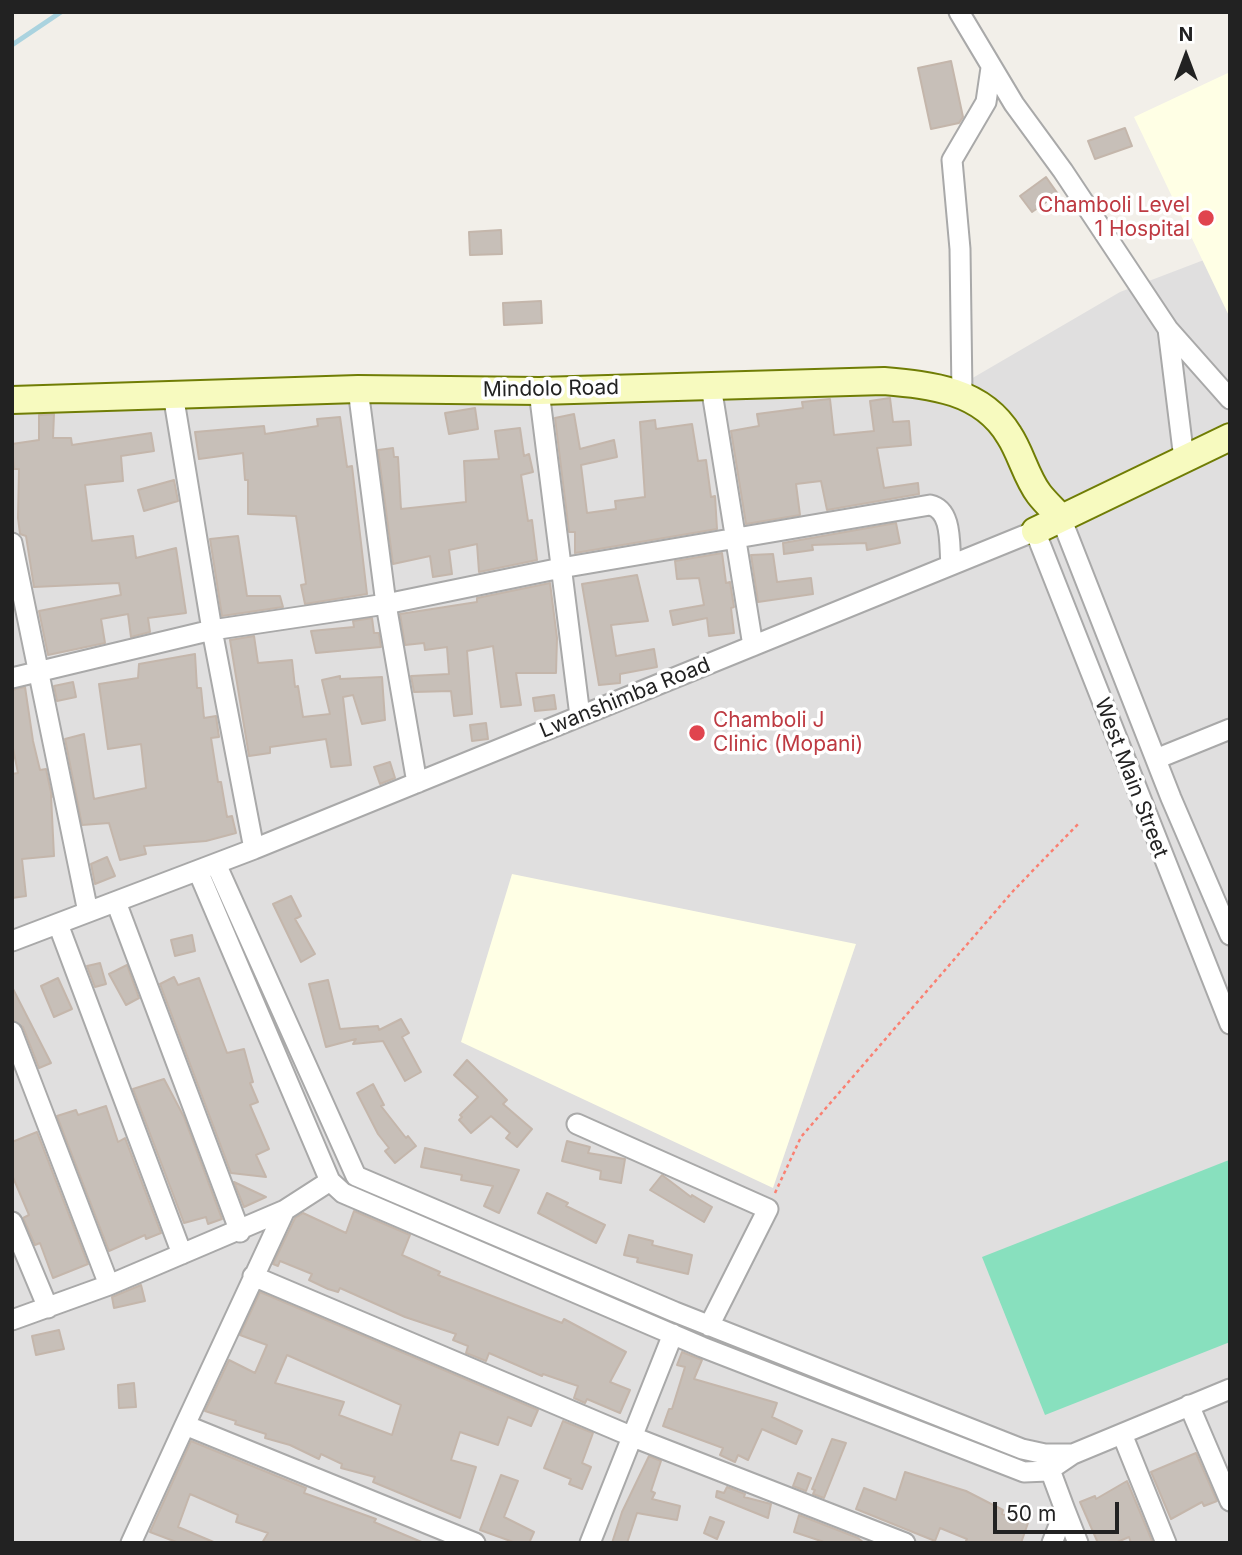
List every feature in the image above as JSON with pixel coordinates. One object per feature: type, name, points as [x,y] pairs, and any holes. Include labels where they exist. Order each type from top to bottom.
[{"type":"street","points":[[959,12],[991,68],[1168,329],[1230,399]]},
{"type":"street","points":[[962,394],[960,249],[952,160],[986,102],[991,68]]},
{"type":"street","points":[[1168,329],[1184,459]]},
{"type":"street","name":"Mindolo Road","points":[[12,400],[358,389],[539,391],[884,381],[923,384],[962,394],[989,411],[1009,433],[1038,492],[1061,518]]},
{"type":"street","points":[[711,386],[753,646]]},
{"type":"street","points":[[358,389],[386,604],[416,783]]},
{"type":"street","points":[[539,391],[580,716]]},
{"type":"street","points":[[173,394],[212,630],[254,849]]},
{"type":"street","name":"Lwanshimba Road","points":[[12,941],[254,849],[1035,531],[1230,437]]},
{"type":"street","points":[[1035,531],[1038,492]]},
{"type":"street","points":[[12,678],[38,674],[212,630],[386,604],[561,568],[930,505],[939,507],[946,515],[951,565]]},
{"type":"street","points":[[1061,518],[1156,759],[1230,936]]},
{"type":"street","name":"West Main Street","points":[[1035,531],[1230,1024]]},
{"type":"street","points":[[12,542],[88,912]]},
{"type":"street","points":[[1156,759],[1230,729]]},
{"type":"street","points":[[207,867],[330,1181],[343,1193],[673,1334],[1024,1472],[1230,1389]]},
{"type":"street","points":[[207,867],[356,1176],[709,1326],[1022,1449],[1046,1462],[1078,1543]]},
{"type":"street","points":[[116,902],[240,1232]]},
{"type":"street","points":[[58,923],[182,1254]]},
{"type":"street","points":[[12,1032],[109,1285]]},
{"type":"street","points":[[578,1124],[768,1209],[709,1326]]},
{"type":"street","points":[[12,1320],[109,1285],[240,1232],[285,1210],[330,1181]]},
{"type":"street","points":[[131,1543],[285,1210]]},
{"type":"street","points":[[12,1222],[48,1308]]},
{"type":"street","points":[[253,1276],[633,1437],[905,1543]]},
{"type":"street","points":[[590,1543],[673,1334]]},
{"type":"street","points":[[846,1403],[855,1384]]},
{"type":"street","points":[[1189,1405],[1230,1501]]},
{"type":"street","points":[[185,1425],[475,1543]]},
{"type":"street","points":[[1122,1434],[1166,1543]]},
{"type":"street","points":[[1052,1543],[1065,1510]]},
{"type":"path","points":[[768,1209],[790,1156],[801,1138],[1014,890],[1080,822]]},
{"type":"shaded area","name":"Chamboli Level 1 Hospital","points":[[1230,72],[1230,318],[1134,117]]},
{"type":"shaded area","points":[[1230,250],[1230,1543],[12,1543],[12,409],[964,383],[1120,292]]},
{"type":"shaded area","points":[[512,874],[856,944],[773,1188],[461,1042]]},
{"type":"green space","points":[[1229,1160],[1230,1342],[1045,1415],[982,1257]]},
{"type":"building","points":[[951,61],[963,117],[959,123],[931,129],[918,68]]},
{"type":"building","points":[[1125,128],[1132,146],[1095,159],[1088,141]]},
{"type":"building","points":[[1046,177],[1058,194],[1032,212],[1020,196]]},
{"type":"building","points":[[501,230],[502,254],[470,255],[469,232]]},
{"type":"building","points":[[541,301],[542,323],[504,325],[503,303]]},
{"type":"building","points":[[890,398],[893,422],[909,421],[911,445],[877,448],[884,488],[918,483],[919,494],[827,510],[821,481],[796,484],[800,515],[746,524],[731,431],[759,426],[757,414],[803,408],[802,402],[830,399],[834,435],[874,431],[870,401]]},
{"type":"building","points":[[475,408],[478,429],[449,434],[445,413]]},
{"type":"building","points":[[54,414],[53,438],[71,438],[72,445],[151,433],[154,451],[121,456],[123,481],[85,485],[92,541],[133,536],[136,558],[176,548],[186,613],[148,618],[150,632],[131,637],[128,614],[101,619],[105,643],[48,655],[39,611],[121,595],[119,583],[34,587],[26,536],[20,534],[19,469],[14,469],[12,444],[39,440],[39,415]]},
{"type":"building","points":[[574,414],[580,449],[614,440],[617,457],[581,465],[587,513],[616,509],[615,501],[645,497],[640,422],[655,420],[656,429],[692,424],[698,461],[706,460],[711,497],[715,496],[717,529],[575,553],[575,532],[569,532],[555,418]]},
{"type":"building","points":[[340,417],[347,467],[352,466],[367,594],[305,604],[301,585],[306,584],[296,516],[248,514],[248,480],[245,480],[243,453],[199,459],[195,432],[264,426],[265,434],[318,426],[317,419]]},
{"type":"building","points":[[520,428],[524,456],[529,454],[533,472],[521,475],[528,521],[532,520],[537,560],[479,572],[477,544],[449,550],[452,574],[433,577],[430,556],[393,564],[378,450],[393,448],[394,457],[398,457],[401,509],[466,502],[464,461],[499,459],[495,431]]},
{"type":"building","points":[[174,480],[178,501],[144,511],[138,490]]},
{"type":"building","points":[[896,523],[900,543],[867,550],[866,543],[812,545],[813,550],[784,554],[783,543]]},
{"type":"building","points":[[238,536],[247,596],[280,596],[283,607],[222,616],[210,539]]},
{"type":"building","points":[[722,553],[726,583],[730,582],[734,607],[731,608],[734,633],[709,636],[707,618],[673,625],[670,611],[704,605],[699,578],[677,579],[675,561]]},
{"type":"building","points":[[773,554],[777,582],[811,578],[813,594],[758,602],[751,555]]},
{"type":"building","points":[[637,575],[648,621],[611,625],[616,656],[654,649],[657,667],[620,674],[620,683],[599,685],[582,584]]},
{"type":"building","points":[[550,583],[557,638],[556,673],[516,673],[521,705],[501,707],[493,646],[467,651],[472,714],[454,716],[451,691],[414,692],[411,676],[449,674],[447,647],[425,650],[424,643],[405,645],[400,614],[477,602],[477,598]]},
{"type":"building","points":[[372,618],[374,633],[379,633],[381,647],[316,653],[311,631],[354,627],[353,621]]},
{"type":"building","points":[[254,636],[258,663],[292,660],[295,687],[298,686],[303,717],[330,714],[322,680],[340,676],[340,679],[382,677],[385,720],[362,724],[353,695],[343,697],[351,765],[331,767],[326,739],[270,747],[270,753],[249,756],[230,640]]},
{"type":"building","points":[[195,654],[197,688],[201,688],[204,718],[216,716],[219,737],[211,738],[218,782],[221,782],[227,817],[232,816],[236,833],[206,841],[144,846],[146,854],[120,860],[109,823],[82,825],[65,739],[84,734],[94,799],[146,788],[141,744],[108,749],[99,684],[138,678],[139,664]]},
{"type":"building","points":[[73,682],[76,697],[57,701],[54,686]]},
{"type":"building","points":[[25,687],[40,770],[46,769],[52,797],[51,795],[54,856],[22,859],[26,896],[12,898],[12,774],[18,773],[12,743],[12,690]]},
{"type":"building","points":[[554,695],[556,709],[535,711],[533,698]]},
{"type":"building","points":[[486,723],[488,739],[472,741],[470,725]]},
{"type":"building","points":[[390,762],[395,778],[380,784],[374,767]]},
{"type":"building","points":[[107,857],[115,876],[95,884],[91,864]]},
{"type":"building","points":[[291,896],[301,916],[295,919],[315,954],[301,962],[273,904]]},
{"type":"building","points":[[192,935],[195,951],[175,956],[171,940]]},
{"type":"building","points":[[100,963],[106,984],[95,987],[87,966]]},
{"type":"building","points":[[127,965],[139,998],[126,1005],[109,974]]},
{"type":"building","points":[[174,977],[178,985],[199,978],[227,1053],[244,1049],[253,1082],[250,1083],[258,1102],[250,1105],[269,1149],[256,1155],[266,1177],[231,1173],[160,984]]},
{"type":"building","points":[[58,978],[72,1009],[54,1017],[41,986]]},
{"type":"building","points":[[328,980],[340,1029],[378,1026],[379,1030],[401,1019],[409,1033],[402,1037],[421,1072],[405,1081],[383,1041],[353,1044],[356,1039],[326,1047],[309,984]]},
{"type":"building","points":[[12,987],[51,1063],[39,1068],[23,1027],[12,1020]]},
{"type":"building","points":[[467,1060],[507,1100],[503,1104],[532,1129],[517,1147],[506,1138],[510,1133],[491,1116],[471,1133],[459,1120],[462,1117],[460,1115],[478,1097],[454,1075]]},
{"type":"building","points":[[164,1079],[184,1117],[222,1219],[208,1224],[206,1217],[184,1223],[133,1089]]},
{"type":"building","points":[[373,1084],[384,1105],[381,1106],[406,1138],[408,1136],[416,1146],[395,1163],[385,1151],[389,1148],[378,1134],[357,1093]]},
{"type":"building","points":[[106,1106],[118,1142],[125,1138],[161,1233],[146,1239],[145,1235],[109,1251],[57,1116],[76,1110],[78,1115]]},
{"type":"building","points":[[37,1132],[88,1264],[53,1278],[40,1243],[35,1245],[23,1218],[29,1215],[12,1175],[12,1142]]},
{"type":"building","points":[[567,1141],[590,1147],[588,1153],[625,1159],[621,1183],[600,1179],[601,1171],[562,1161]]},
{"type":"building","points":[[425,1148],[519,1170],[499,1213],[484,1206],[493,1186],[461,1180],[462,1175],[421,1167]]},
{"type":"building","points":[[662,1175],[691,1197],[692,1195],[712,1207],[704,1222],[650,1190]]},
{"type":"building","points":[[234,1182],[266,1197],[244,1207]]},
{"type":"building","points":[[547,1193],[568,1203],[566,1206],[605,1225],[596,1243],[538,1213]]},
{"type":"building","points":[[354,1211],[410,1235],[402,1255],[440,1272],[438,1275],[562,1323],[564,1319],[626,1352],[610,1382],[630,1390],[620,1413],[587,1399],[585,1403],[574,1398],[578,1386],[543,1374],[542,1376],[489,1353],[486,1361],[466,1353],[468,1346],[453,1340],[456,1334],[405,1317],[340,1288],[338,1292],[328,1289],[309,1280],[312,1274],[280,1261],[278,1266],[273,1264],[295,1218],[303,1213],[346,1233]]},
{"type":"building","points":[[629,1235],[653,1241],[652,1245],[692,1255],[688,1274],[637,1262],[638,1258],[624,1255]]},
{"type":"building","points":[[141,1285],[145,1301],[114,1308],[112,1297]]},
{"type":"building","points":[[260,1292],[538,1410],[531,1426],[508,1417],[498,1445],[460,1432],[451,1460],[476,1467],[460,1518],[373,1482],[375,1477],[341,1468],[342,1464],[321,1454],[319,1459],[290,1445],[265,1438],[266,1434],[235,1424],[236,1421],[205,1411],[229,1360],[255,1373],[267,1345],[240,1335]],"holes":[[[287,1355],[401,1405],[392,1435],[339,1415],[344,1402],[275,1383]]]},
{"type":"building","points":[[59,1330],[64,1349],[36,1355],[32,1336]]},
{"type":"building","points":[[682,1352],[702,1360],[694,1379],[777,1403],[772,1417],[802,1431],[796,1444],[762,1429],[748,1460],[738,1455],[735,1462],[720,1455],[723,1448],[663,1426],[669,1409],[672,1409],[685,1367],[677,1365]]},
{"type":"building","points":[[134,1383],[136,1407],[119,1408],[118,1385]]},
{"type":"building","points":[[563,1421],[593,1433],[582,1463],[591,1467],[582,1489],[569,1484],[571,1479],[544,1468]]},
{"type":"building","points":[[832,1439],[846,1443],[824,1498],[813,1494],[815,1490],[812,1489]]},
{"type":"building","points":[[191,1441],[306,1488],[304,1493],[376,1519],[374,1522],[424,1543],[262,1543],[268,1533],[236,1522],[238,1515],[190,1494],[178,1527],[216,1543],[179,1543],[150,1532]]},
{"type":"building","points":[[1196,1453],[1217,1501],[1204,1506],[1202,1502],[1171,1519],[1151,1472]]},
{"type":"building","points":[[649,1456],[661,1461],[651,1491],[655,1493],[652,1499],[680,1506],[677,1520],[637,1513],[627,1543],[612,1543],[622,1512]]},
{"type":"building","points":[[905,1472],[966,1491],[1003,1510],[1002,1514],[1028,1523],[1021,1543],[965,1543],[967,1539],[940,1528],[935,1541],[856,1509],[864,1488],[896,1500]]},
{"type":"building","points":[[798,1473],[811,1478],[806,1491],[793,1486]]},
{"type":"building","points":[[501,1475],[518,1481],[504,1517],[534,1532],[529,1543],[516,1543],[480,1530]]},
{"type":"building","points":[[1127,1481],[1153,1543],[1131,1543],[1129,1537],[1115,1543],[1098,1543],[1080,1502],[1095,1496],[1096,1499]]},
{"type":"building","points":[[727,1487],[745,1494],[744,1497],[771,1504],[768,1518],[716,1497],[717,1491],[724,1493]]},
{"type":"building","points":[[799,1515],[858,1538],[864,1543],[827,1543],[794,1532]]},
{"type":"building","points":[[710,1517],[724,1522],[717,1539],[704,1533]]},
{"type":"waterway","points":[[12,45],[61,12]]},
{"type":"place","name":"Chamboli Level 1 Hospital","points":[[1206,218]]},
{"type":"place","name":"Chamboli J Clinic (Mopani)","points":[[697,733]]}]
